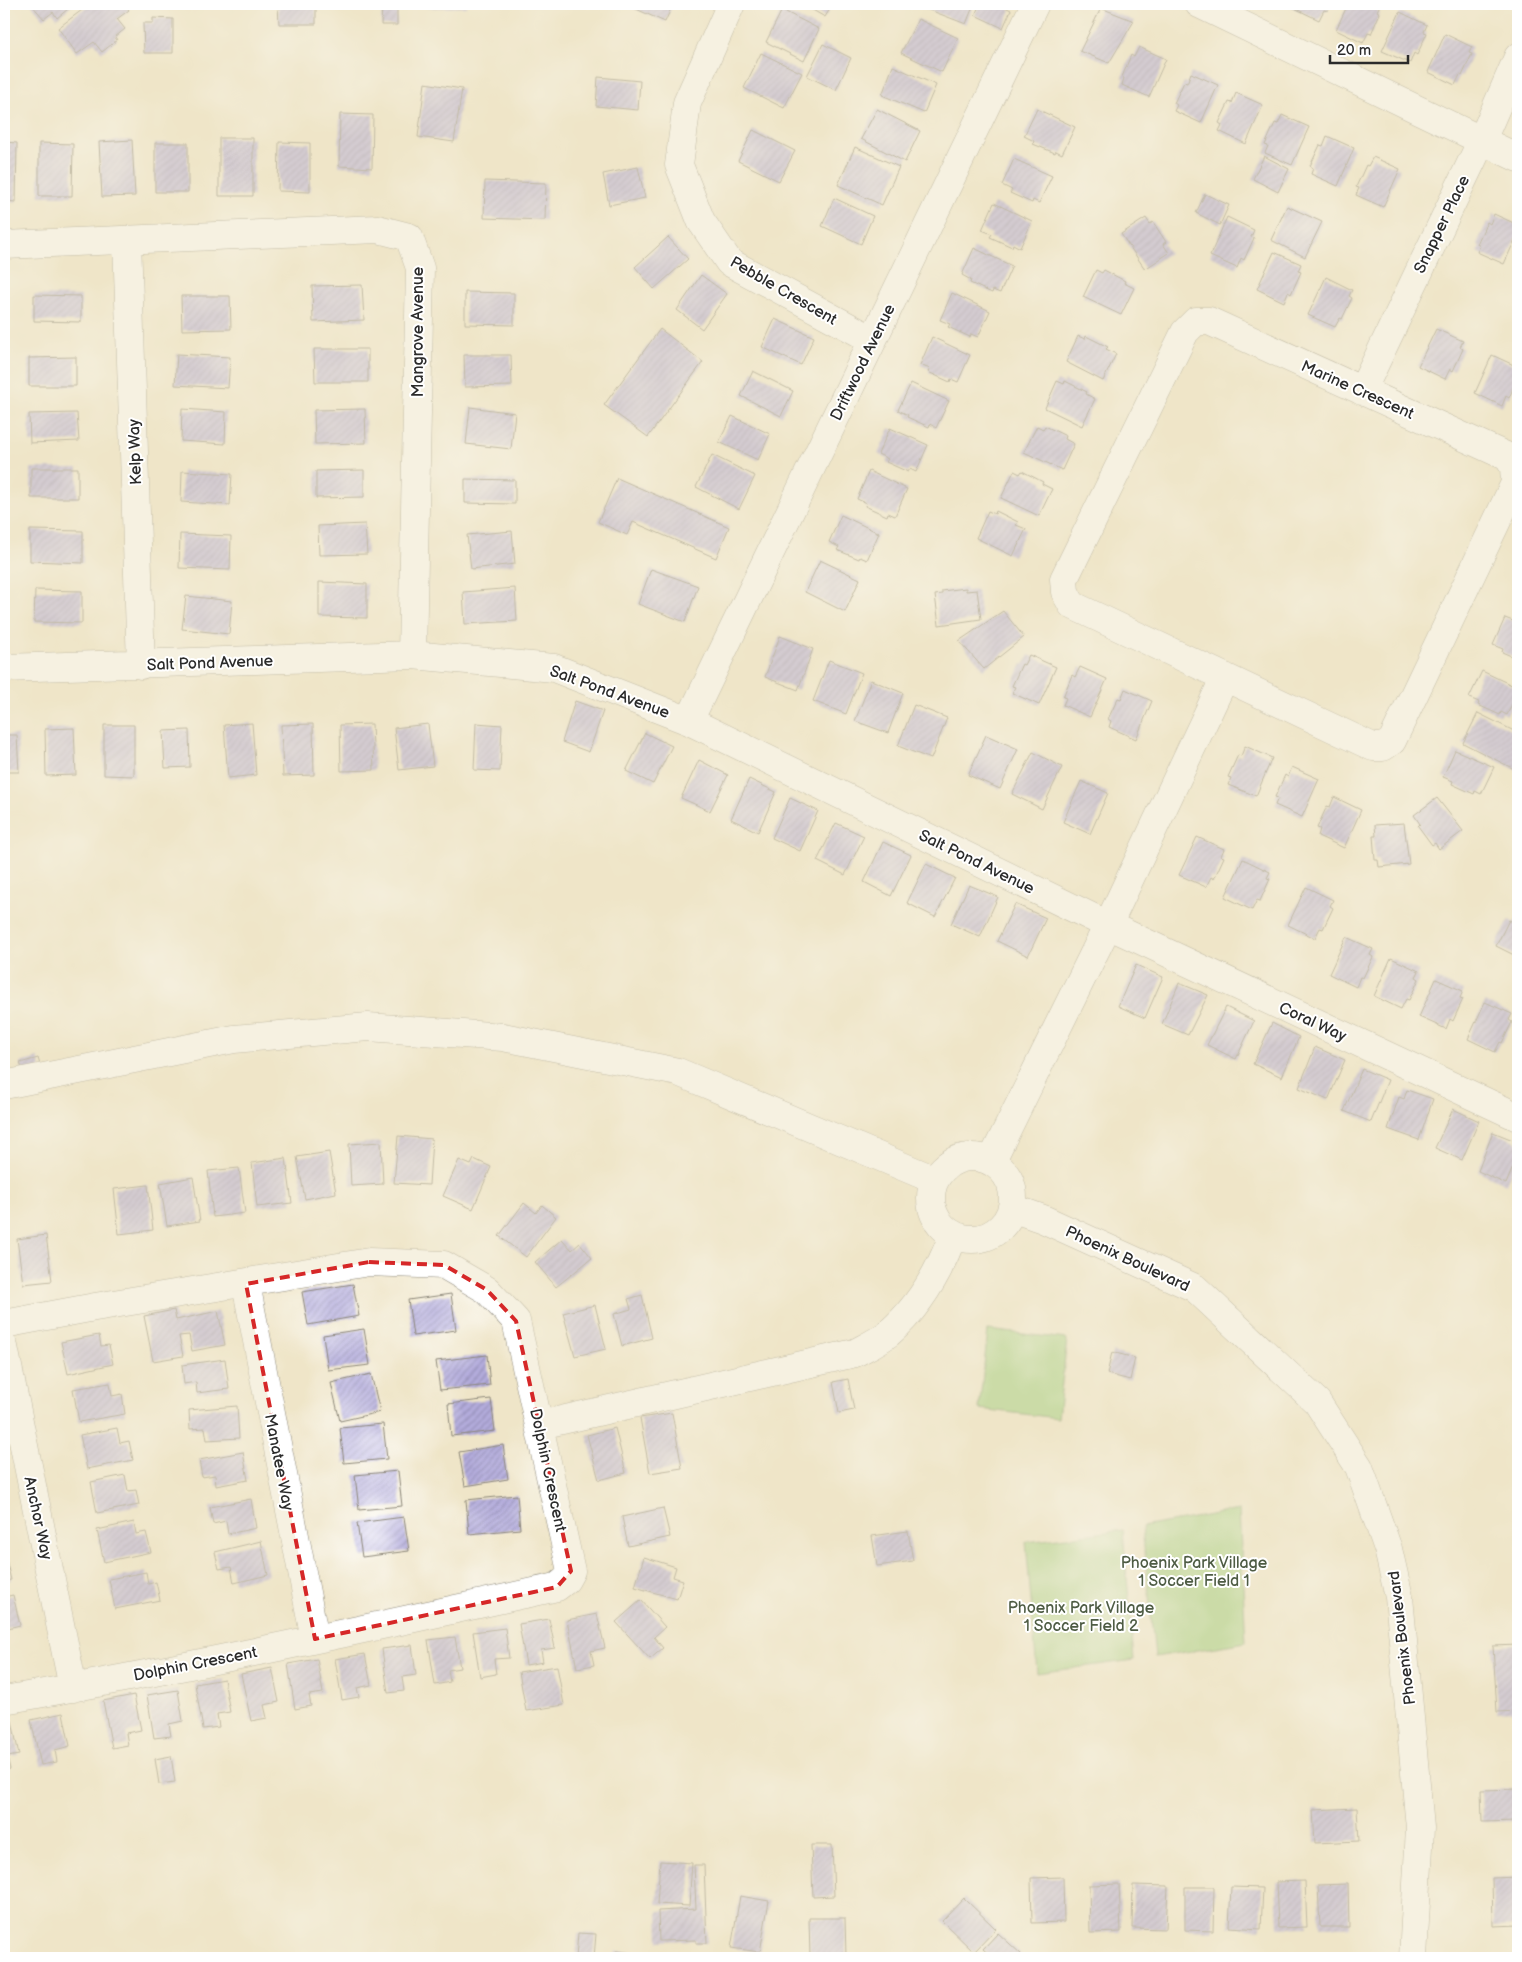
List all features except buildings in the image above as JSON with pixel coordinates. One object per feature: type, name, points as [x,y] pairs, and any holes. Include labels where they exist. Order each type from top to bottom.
[{"type":"street","name":"Pebble Crescent","points":[[731,4],[687,103],[680,165],[701,221],[729,262],[872,340]]},
{"type":"street","name":"Driftwood Avenue","points":[[689,721],[1035,4]]},
{"type":"street","points":[[1199,4],[1230,10],[1518,158]]},
{"type":"street","name":"Snapper Place","points":[[1362,391],[1482,140],[1518,57]]},
{"type":"street","name":"Mangrove Avenue","points":[[4,245],[378,229],[409,238],[420,268],[412,655]]},
{"type":"street","name":"Kelp Way","points":[[127,240],[141,665]]},
{"type":"street","name":"Marine Crescent","points":[[1196,321],[1209,321],[1362,391],[1508,457],[1514,467],[1515,484],[1392,741],[1384,747],[1373,747],[1072,605],[1065,592],[1064,579],[1185,332],[1196,321]]},
{"type":"street","name":"Salt Pond Avenue","points":[[4,668],[412,655],[554,668],[689,721],[1108,925]]},
{"type":"street","points":[[991,1162],[1108,925],[1225,677]]},
{"type":"street","name":"Coral Way","points":[[1108,925],[1518,1117]]},
{"type":"street","points":[[4,1085],[234,1039],[368,1027],[503,1037],[678,1072],[935,1180]]},
{"type":"street","points":[[970,1157],[991,1162],[1000,1168],[1012,1187],[1012,1208],[1007,1220],[1000,1230],[989,1236],[965,1239],[953,1235],[935,1217],[932,1204],[935,1180],[941,1171],[960,1159],[970,1157]]},
{"type":"street","name":"Phoenix Boulevard","points":[[1012,1208],[1043,1219],[1195,1288],[1316,1402],[1359,1467],[1388,1549],[1399,1597],[1420,1828],[1413,1958]]},
{"type":"street","points":[[540,1425],[855,1353],[888,1334],[919,1302],[942,1265],[953,1235]]},
{"type":"street","name":"Dolphin Crescent","points":[[4,1324],[95,1307],[246,1284],[370,1262],[444,1265],[487,1290],[516,1321],[571,1570],[566,1580],[557,1587],[315,1640],[4,1700]]},
{"type":"street","name":"Manatee Way","points":[[246,1284],[315,1640]]},
{"type":"street","name":"Anchor Way","points":[[4,1347],[74,1688]]},
{"type":"highlighted area","points":[[369,1262],[444,1265],[487,1290],[516,1321],[571,1571],[557,1587],[315,1639],[246,1284]]},
{"type":"green space","points":[[988,1330],[1067,1339],[1058,1418],[979,1409]]},
{"type":"green space","name":"Phoenix Park Village 1 Soccer Field 1","points":[[1239,1510],[1246,1642],[1155,1657],[1142,1527]]},
{"type":"green space","name":"Phoenix Park Village 1 Soccer Field 2","points":[[1123,1530],[1134,1660],[1037,1673],[1026,1542]]}]
